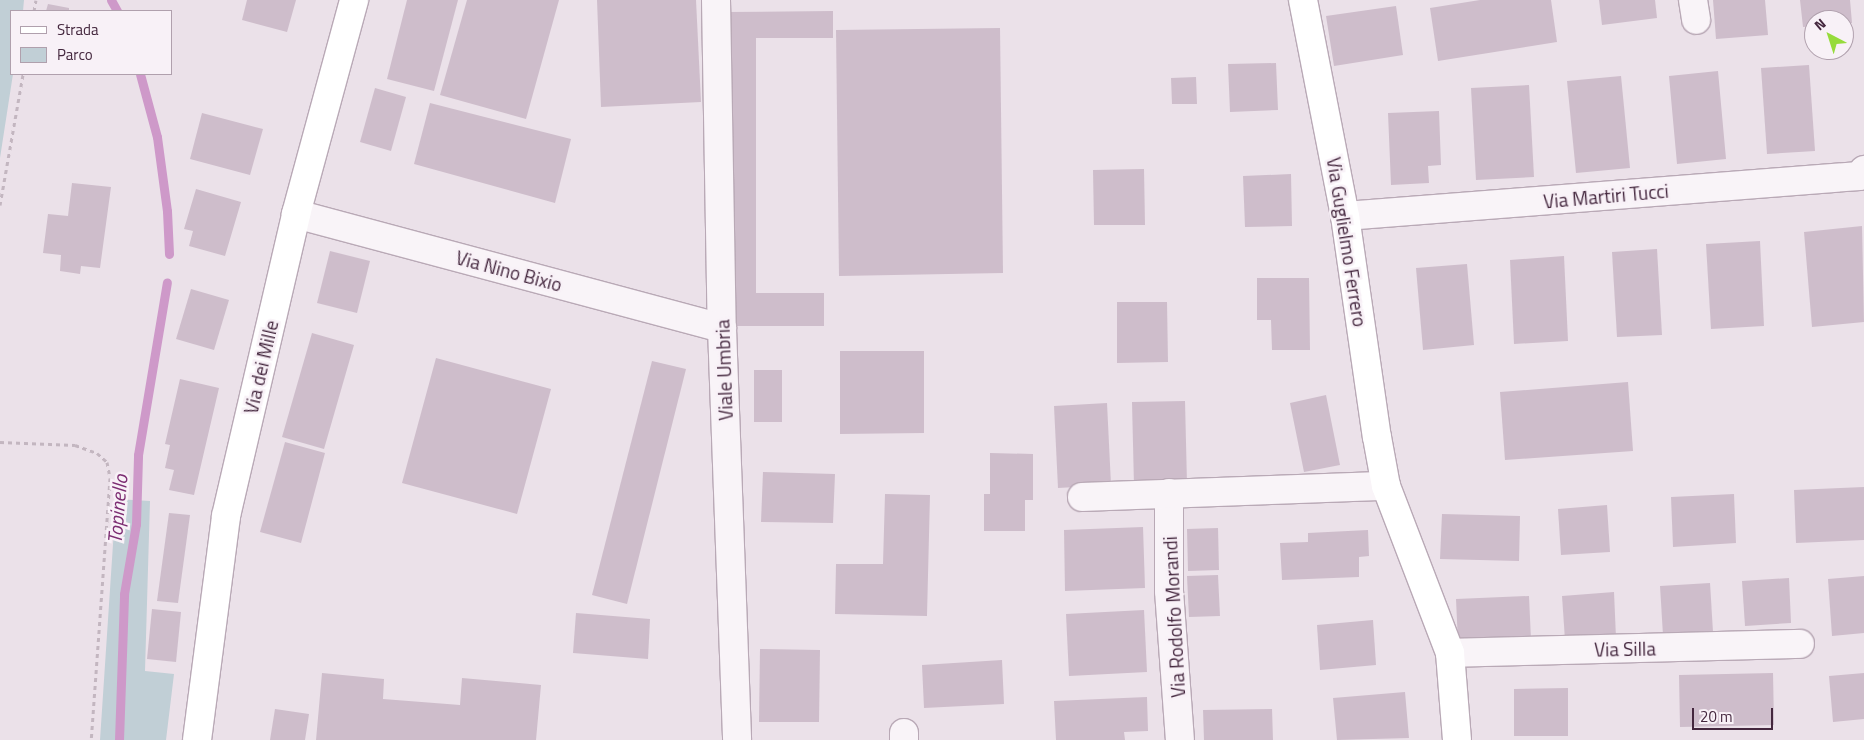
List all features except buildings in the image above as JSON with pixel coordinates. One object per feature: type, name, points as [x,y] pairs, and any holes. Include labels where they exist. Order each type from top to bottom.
[{"type":"street","name":"Via dei Mille","points":[[197,740],[226,516],[296,214],[354,0]]},
{"type":"street","name":"Viale Umbria","points":[[716,0],[722,328],[737,740]]},
{"type":"street","name":"Via Guglielmo Ferrero","points":[[1303,0],[1345,216],[1377,437],[1386,486],[1450,653],[1457,740]]},
{"type":"street","name":"Via Martiri Tucci","points":[[1345,216],[1859,176],[1864,170]]},
{"type":"street","name":"Via Nino Bixio","points":[[296,214],[722,328]]},
{"type":"street","points":[[1082,497],[1386,486]]},
{"type":"street","name":"Via Rodolfo Morandi","points":[[1169,493],[1169,591],[1180,740]]},
{"type":"street","name":"Via Silla","points":[[1450,653],[1800,644]]},
{"type":"path","points":[[0,205],[23,75]]},
{"type":"path","points":[[0,442],[75,445],[97,453],[107,462],[110,478],[91,740]]},
{"type":"green space","points":[[0,0],[24,0],[23,10],[10,10],[10,75],[13,75],[0,158]]},
{"type":"green space","points":[[116,499],[150,501],[145,671],[174,674],[166,740],[100,740]]},
{"type":"waterway","name":"Topinello","points":[[111,0],[116,10]]},
{"type":"waterway","name":"Topinello","points":[[140,75],[157,137],[167,211],[169,254]]},
{"type":"waterway","name":"Topinello","points":[[119,740],[124,594],[136,524],[138,455],[167,282]]}]
